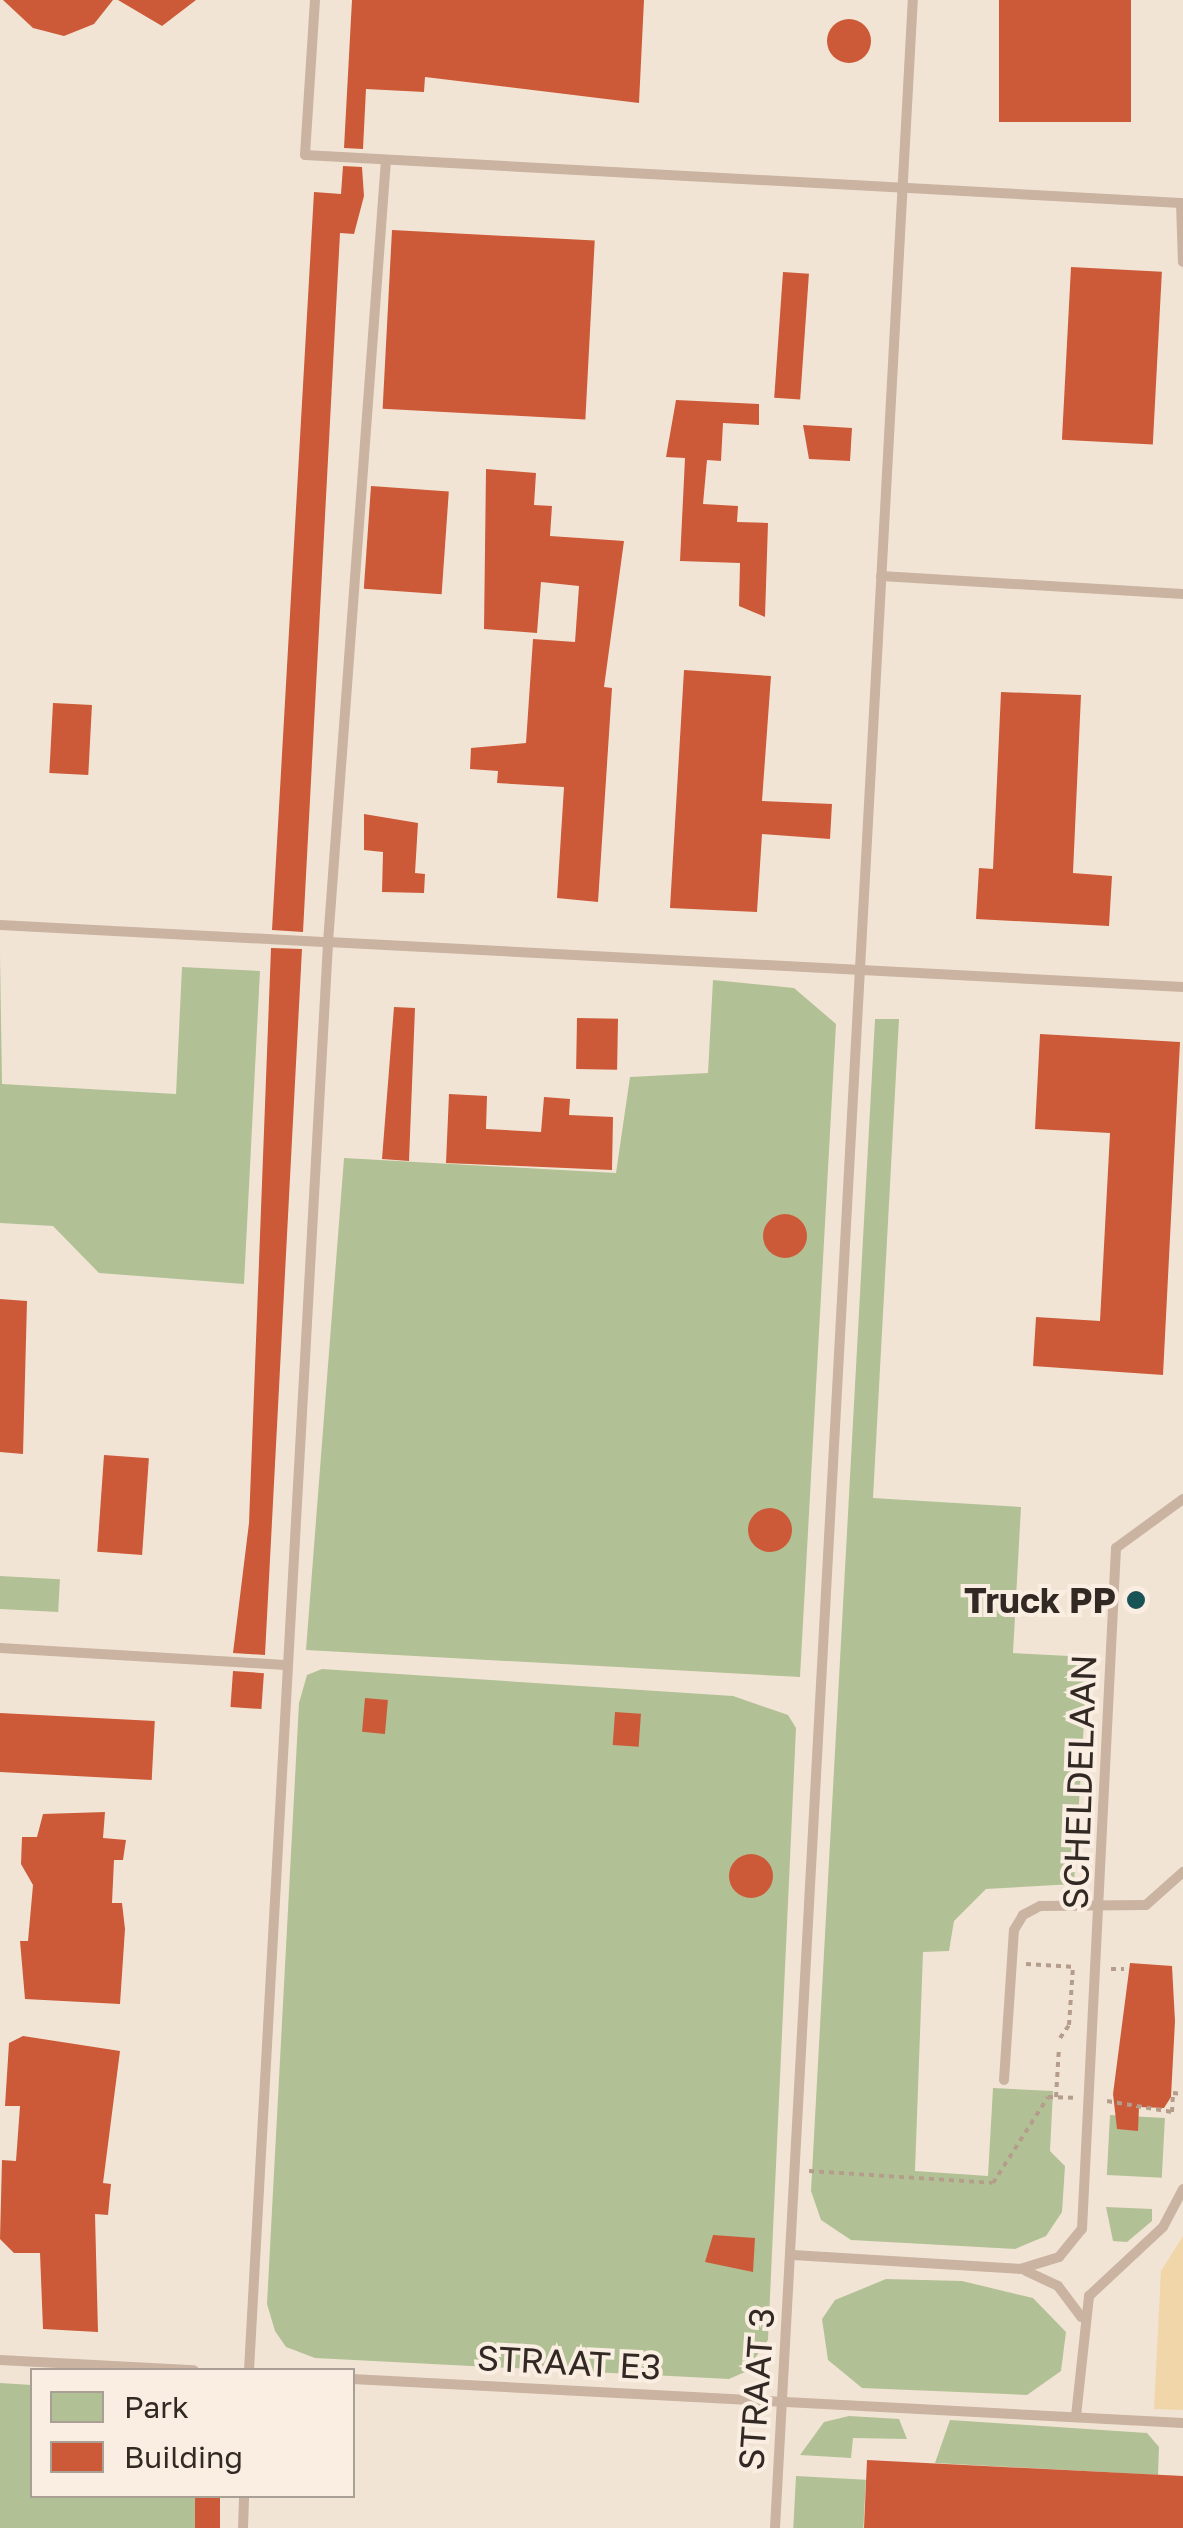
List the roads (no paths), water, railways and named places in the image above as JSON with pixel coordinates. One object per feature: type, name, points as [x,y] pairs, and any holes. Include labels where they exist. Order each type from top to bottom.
[{"type":"lane","points":[[315,0],[305,156],[1182,203],[1183,262]]},
{"type":"lane","name":"STRAAT 3","points":[[775,2528],[793,2254],[880,576],[907,191],[913,0]]},
{"type":"lane","points":[[249,2368],[284,1666],[328,942],[386,160]]},
{"type":"lane","points":[[880,576],[1183,594]]},
{"type":"lane","points":[[0,926],[1183,987]]},
{"type":"lane","name":"SCHELDELAAN","points":[[1020,2269],[1059,2257],[1082,2229],[1096,2042],[1116,1548],[1183,1499]]},
{"type":"lane","points":[[0,1648],[284,1666]]},
{"type":"lane","points":[[1004,2080],[1011,1963],[1023,1915],[1040,1906],[1146,1905],[1183,1872]]},
{"type":"lane","points":[[1076,2416],[1081,2317],[1100,2280],[1163,2227],[1183,2189]]},
{"type":"lane","points":[[793,2254],[1020,2269],[1058,2286],[1081,2317]]},
{"type":"lane","points":[[0,2360],[155,2368]]},
{"type":"lane","name":"STRAAT E3","points":[[355,2378],[1183,2422]]},
{"type":"lane","points":[[243,2528],[244,2498]]},
{"type":"place","name":"Truck PP","points":[[1136,1600]]}]
